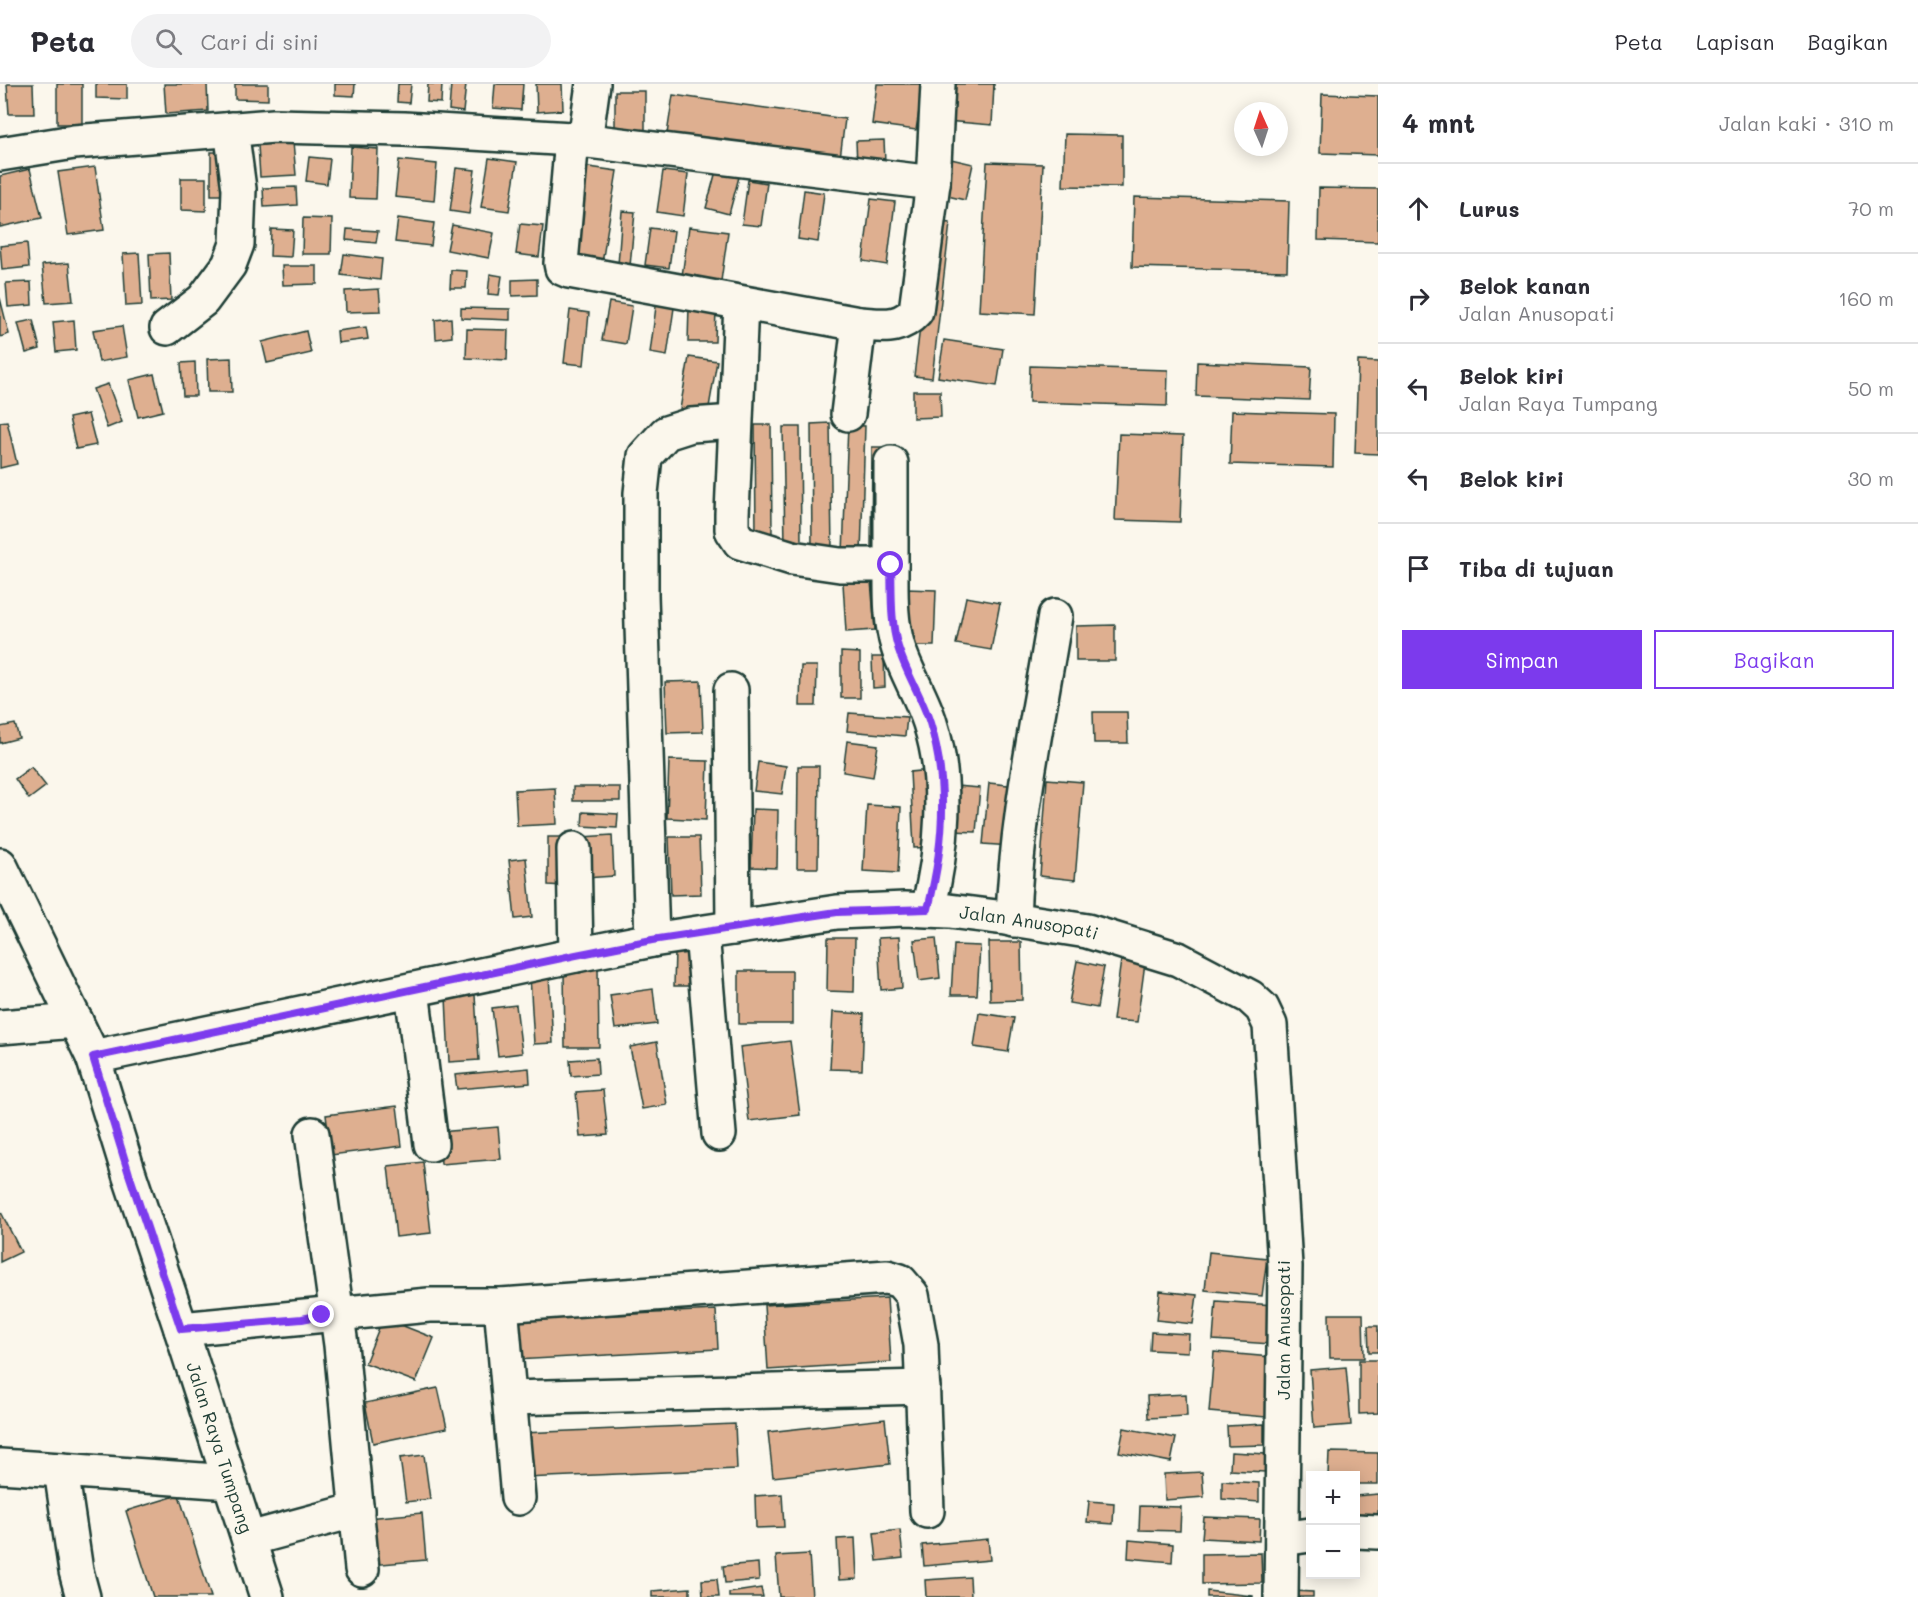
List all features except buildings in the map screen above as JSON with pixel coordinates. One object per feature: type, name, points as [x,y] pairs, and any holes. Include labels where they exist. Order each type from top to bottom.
[{"type":"street","points":[[593,84],[578,140],[562,268],[859,324],[895,325],[908,320],[916,311],[933,183],[938,84]]},
{"type":"street","points":[[0,154],[74,142],[274,126],[405,129],[578,140],[933,183]]},
{"type":"street","points":[[167,328],[204,300],[229,266],[237,244],[239,189],[231,129]]},
{"type":"street","points":[[741,303],[732,530],[740,542],[792,558],[840,565],[891,565]]},
{"type":"street","points":[[848,414],[859,324]]},
{"type":"street","points":[[652,940],[641,595],[641,493],[645,456],[666,433],[691,425],[735,422]]},
{"type":"street","points":[[891,463],[893,630],[898,649],[931,724],[941,791],[941,837],[936,878],[928,909]]},
{"type":"street","points":[[1013,920],[1014,886],[1031,754],[1055,616]]},
{"type":"street","points":[[718,1134],[717,931],[731,690]]},
{"type":"street","points":[[574,849],[576,955]]},
{"type":"street","name":"Jalan Raya Tumpang","points":[[0,865],[93,1057],[267,1597]]},
{"type":"street","name":"Jalan Anusopati","points":[[93,1057],[652,940],[837,912],[928,909],[1013,920],[1087,931],[1178,960],[1250,997],[1262,1008],[1269,1025],[1285,1266],[1296,1537],[1281,1597]]},
{"type":"street","points":[[412,990],[431,1144]]},
{"type":"street","points":[[0,1027],[76,1021]]},
{"type":"street","points":[[312,1134],[337,1315],[362,1569]]},
{"type":"street","points":[[181,1329],[429,1305],[501,1305],[887,1277],[900,1281],[912,1295],[921,1345],[927,1511]]},
{"type":"street","points":[[501,1305],[518,1498]]},
{"type":"street","points":[[510,1398],[923,1387]]},
{"type":"street","points":[[0,1466],[230,1482]]},
{"type":"street","points":[[61,1470],[76,1570],[83,1597]]},
{"type":"street","points":[[249,1539],[357,1510]]},
{"type":"street","points":[[1360,1531],[1378,1532]]},
{"type":"route","points":[[322,1315],[302,1319],[181,1329],[93,1057],[652,940],[837,912],[928,909],[936,878],[941,837],[941,791],[937,749],[925,707],[908,674],[893,630],[891,565]]}]
